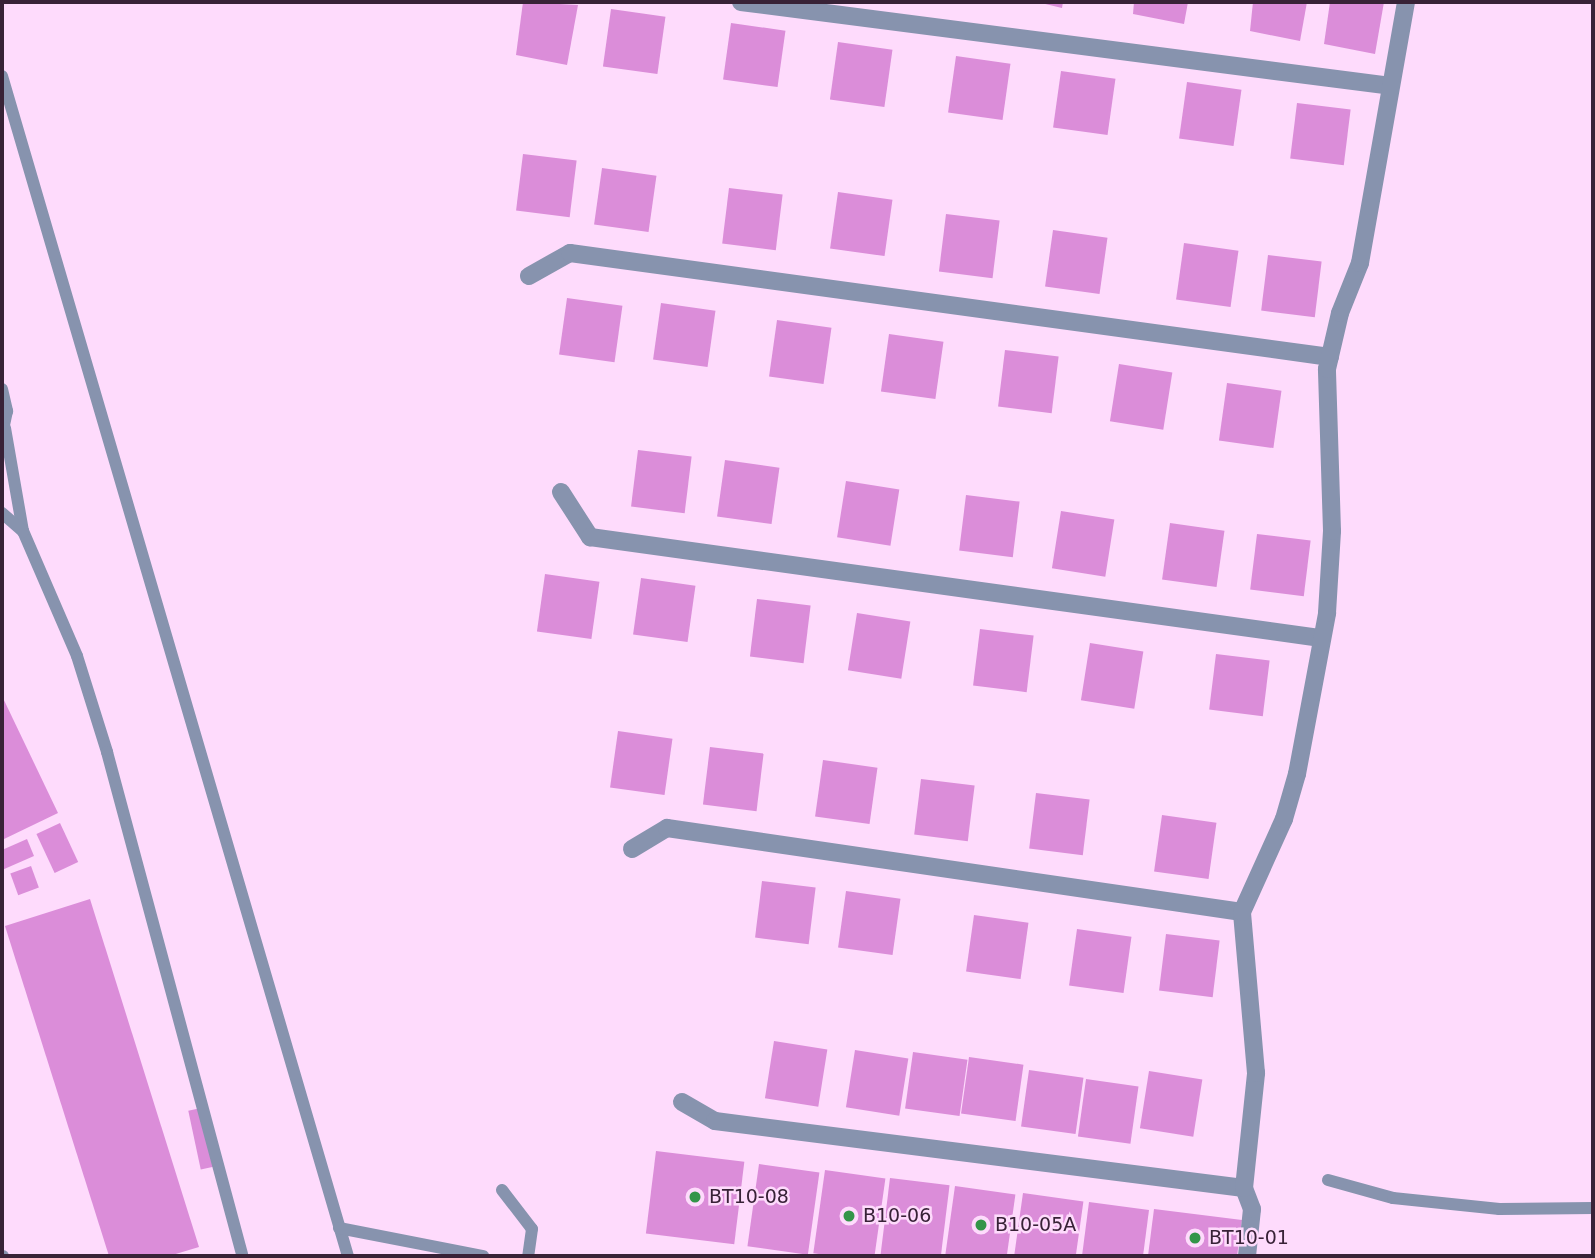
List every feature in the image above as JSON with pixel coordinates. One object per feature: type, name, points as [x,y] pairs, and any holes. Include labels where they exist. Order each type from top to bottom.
[{"type":"street","points":[[741,2],[1391,86]]},
{"type":"street","points":[[1247,1256],[1252,1209],[1244,1188],[1256,1073],[1242,912],[1287,808],[1321,638],[1332,531],[1330,357],[1340,313],[1360,263],[1406,2]]},
{"type":"street","points":[[529,276],[570,253],[1330,357]]},
{"type":"street","points":[[561,492],[590,537],[1321,638]]},
{"type":"street","points":[[632,849],[667,828],[1242,912]]},
{"type":"street","points":[[682,1102],[715,1121],[1244,1188]]},
{"type":"lane","points":[[2,76],[348,1256]]},
{"type":"lane","points":[[2,389],[7,411],[3,431],[23,531],[77,656],[107,752],[245,1256]]},
{"type":"lane","points":[[2,513],[23,531]]},
{"type":"lane","points":[[1328,1180],[1393,1198],[1499,1209],[1593,1208]]},
{"type":"lane","points":[[502,1190],[532,1229],[528,1256]]},
{"type":"lane","points":[[339,1228],[483,1256]]},
{"type":"building","points":[[523,2],[578,5],[567,65],[516,55]]},
{"type":"building","points":[[1037,2],[1063,2],[1062,8]]},
{"type":"building","points":[[1134,2],[1188,2],[1184,24],[1133,14]]},
{"type":"building","points":[[1253,2],[1307,2],[1300,41],[1250,31]]},
{"type":"building","points":[[1330,2],[1384,2],[1375,54],[1324,44]]},
{"type":"building","points":[[611,9],[665,17],[657,74],[603,66]]},
{"type":"building","points":[[731,23],[785,31],[778,87],[723,79]]},
{"type":"building","points":[[838,42],[892,50],[884,107],[830,99]]},
{"type":"building","points":[[956,56],[1010,64],[1003,120],[948,112]]},
{"type":"building","points":[[1061,71],[1115,79],[1108,135],[1053,127]]},
{"type":"building","points":[[1187,82],[1241,90],[1234,146],[1179,138]]},
{"type":"building","points":[[1297,103],[1351,110],[1344,165],[1290,159]]},
{"type":"building","points":[[523,154],[577,161],[570,217],[516,211]]},
{"type":"building","points":[[602,168],[656,176],[649,232],[594,224]]},
{"type":"building","points":[[729,188],[783,195],[776,250],[722,244]]},
{"type":"building","points":[[838,192],[892,200],[885,256],[830,248]]},
{"type":"building","points":[[946,214],[1000,221],[993,278],[939,272]]},
{"type":"building","points":[[1053,230],[1107,238],[1100,294],[1045,286]]},
{"type":"building","points":[[1184,243],[1238,251],[1231,307],[1176,299]]},
{"type":"building","points":[[1268,255],[1322,262],[1315,317],[1261,311]]},
{"type":"building","points":[[567,298],[622,306],[615,362],[559,354]]},
{"type":"building","points":[[661,303],[715,311],[708,367],[653,359]]},
{"type":"building","points":[[777,320],[831,328],[824,384],[769,376]]},
{"type":"building","points":[[889,334],[943,342],[935,399],[881,391]]},
{"type":"building","points":[[1005,350],[1059,357],[1052,413],[998,407]]},
{"type":"building","points":[[1119,364],[1172,372],[1163,430],[1110,421]]},
{"type":"building","points":[[1227,383],[1281,391],[1273,448],[1219,440]]},
{"type":"building","points":[[638,450],[692,457],[685,513],[631,507]]},
{"type":"building","points":[[725,460],[779,468],[772,524],[717,516]]},
{"type":"building","points":[[846,481],[899,489],[890,546],[837,537]]},
{"type":"building","points":[[966,495],[1020,502],[1013,557],[959,551]]},
{"type":"building","points":[[1061,511],[1114,519],[1105,577],[1052,568]]},
{"type":"building","points":[[1170,523],[1224,531],[1217,587],[1162,579]]},
{"type":"building","points":[[1257,534],[1311,541],[1304,596],[1250,590]]},
{"type":"building","points":[[545,574],[599,582],[591,639],[537,631]]},
{"type":"building","points":[[641,578],[695,586],[688,642],[633,634]]},
{"type":"building","points":[[757,599],[811,606],[804,663],[750,657]]},
{"type":"building","points":[[857,613],[910,621],[901,679],[848,670]]},
{"type":"building","points":[[980,629],[1034,636],[1027,692],[973,686]]},
{"type":"building","points":[[1090,643],[1143,651],[1134,709],[1081,700]]},
{"type":"building","points":[[1216,654],[1270,661],[1263,716],[1209,710]]},
{"type":"building","points":[[2,696],[58,813],[2,840]]},
{"type":"building","points":[[618,731],[672,739],[665,795],[610,787]]},
{"type":"building","points":[[710,747],[764,754],[757,811],[703,805]]},
{"type":"building","points":[[823,760],[877,768],[870,824],[815,816]]},
{"type":"building","points":[[921,779],[975,786],[968,841],[914,835]]},
{"type":"building","points":[[1036,793],[1090,800],[1083,855],[1029,849]]},
{"type":"building","points":[[1162,815],[1216,823],[1209,879],[1154,871]]},
{"type":"building","points":[[60,823],[78,862],[55,873],[36,834]]},
{"type":"building","points":[[27,839],[34,856],[2,870],[2,850]]},
{"type":"building","points":[[31,866],[39,888],[18,895],[10,874]]},
{"type":"building","points":[[762,881],[816,888],[809,944],[755,938]]},
{"type":"building","points":[[846,891],[900,899],[893,955],[838,947]]},
{"type":"building","points":[[90,899],[199,1247],[169,1256],[109,1256],[5,926]]},
{"type":"building","points":[[974,915],[1028,923],[1021,979],[966,971]]},
{"type":"building","points":[[1077,929],[1131,937],[1124,993],[1069,985]]},
{"type":"building","points":[[1166,934],[1220,941],[1213,997],[1159,991]]},
{"type":"building","points":[[774,1041],[827,1049],[818,1107],[765,1098]]},
{"type":"building","points":[[855,1050],[908,1058],[899,1116],[846,1107]]},
{"type":"building","points":[[913,1052],[967,1060],[960,1116],[905,1108]]},
{"type":"building","points":[[969,1057],[1023,1065],[1016,1121],[961,1113]]},
{"type":"building","points":[[1029,1070],[1083,1078],[1076,1134],[1021,1126]]},
{"type":"building","points":[[1149,1071],[1202,1079],[1193,1137],[1140,1128]]},
{"type":"building","points":[[1086,1079],[1138,1086],[1130,1144],[1078,1136]]},
{"type":"building","points":[[201,1108],[213,1167],[201,1169],[188,1111]]},
{"type":"building","name":"BT10-08","points":[[656,1151],[744,1162],[734,1244],[646,1233]]},
{"type":"building","points":[[759,1164],[819,1172],[808,1255],[747,1246]]},
{"type":"building","name":"B10-06","points":[[825,1170],[885,1178],[875,1256],[813,1253]]},
{"type":"building","points":[[890,1178],[950,1185],[941,1256],[880,1256]]},
{"type":"building","name":"B10-05A","points":[[955,1186],[1015,1194],[1007,1256],[945,1256]]},
{"type":"building","points":[[1023,1193],[1083,1201],[1076,1256],[1014,1256]]},
{"type":"building","points":[[1089,1202],[1149,1210],[1143,1256],[1082,1256]]},
{"type":"building","name":"BT10-01","points":[[1154,1209],[1242,1220],[1237,1256],[1148,1256]]},
{"type":"place","name":"BT10-08","points":[[695,1197]]},
{"type":"place","name":"B10-06","points":[[849,1216]]},
{"type":"place","name":"B10-05A","points":[[981,1225]]},
{"type":"place","name":"BT10-01","points":[[1195,1238]]}]
